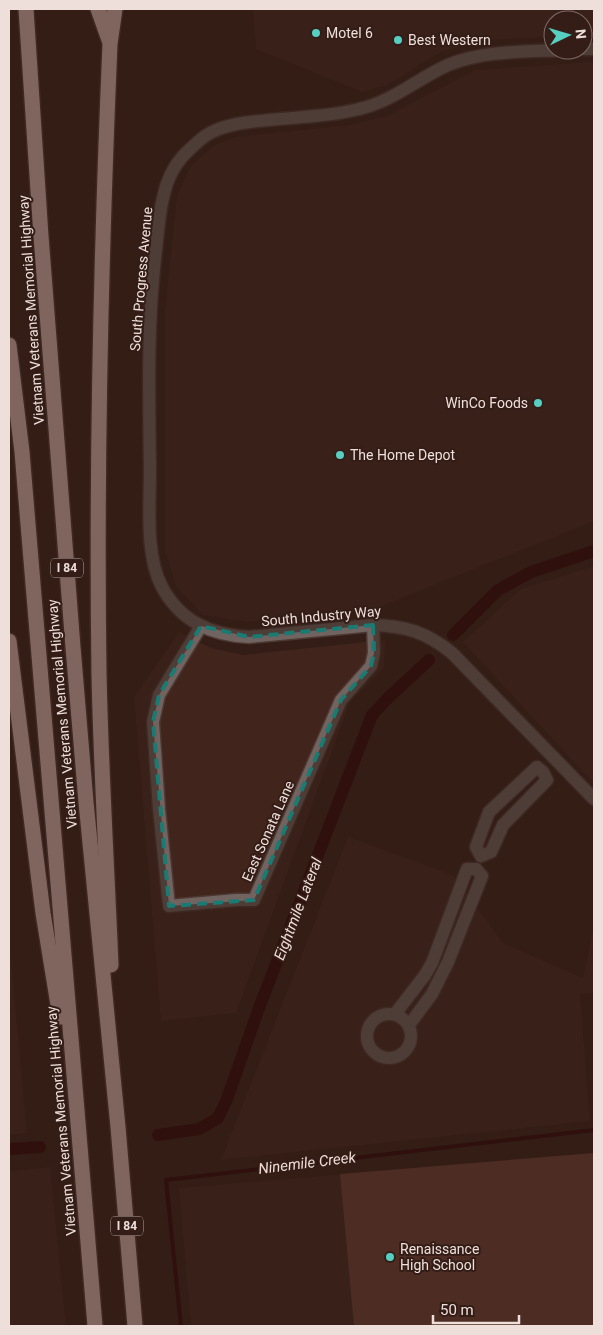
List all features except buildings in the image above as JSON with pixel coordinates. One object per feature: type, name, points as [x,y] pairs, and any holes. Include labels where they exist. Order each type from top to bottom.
[{"type":"highway","name":"Vietnam Veterans Memorial Highway","points":[[26,9],[41,236],[86,802],[118,1127],[135,1326]]},
{"type":"highway","points":[[98,9],[110,44]]},
{"type":"highway","points":[[115,9],[110,44],[100,294],[99,675],[118,1127]]},
{"type":"highway","name":"Vietnam Veterans Memorial Highway","points":[[9,345],[22,452],[95,1326]]},
{"type":"highway","points":[[9,641],[43,913],[78,1130]]},
{"type":"street","name":"South Progress Avenue","points":[[151,546],[148,382],[154,264],[163,198],[170,178],[181,158],[204,136],[217,130],[247,122],[347,112],[366,108],[391,98],[437,70],[465,59],[495,54],[543,51]]},
{"type":"street","name":"South Industry Way","points":[[151,546],[162,587],[180,610],[201,626],[230,636],[249,637],[373,625],[412,630],[430,637],[452,653],[594,798]]},
{"type":"street","name":"East Sonata Lane","points":[[201,626],[159,695],[154,722],[159,809],[169,906],[254,900],[341,700],[371,666],[374,653],[373,625]]},
{"type":"street","points":[[543,772],[557,762]]},
{"type":"street","points":[[476,869],[481,856],[491,852],[503,824],[547,780],[543,772],[537,767],[489,812],[476,848],[481,856]]},
{"type":"street","points":[[395,1014],[426,975],[432,964],[467,869],[476,869],[482,876],[448,962],[432,994],[409,1025]]},
{"type":"street","points":[[388,1013],[395,1014],[400,1016],[409,1025],[411,1040],[404,1053],[397,1057],[389,1059],[376,1054],[367,1042],[368,1028],[376,1017],[388,1013]]},
{"type":"highlighted area","points":[[373,625],[374,653],[371,666],[341,700],[254,900],[169,906],[153,722],[159,695],[201,626],[249,637]]},
{"type":"shaded area","points":[[253,9],[594,9],[594,36],[593,10],[543,10],[543,37],[485,40],[441,52],[387,85],[362,92],[256,49]]},
{"type":"shaded area","points":[[594,63],[594,521],[374,609],[247,622],[203,615],[176,586],[165,551],[165,310],[177,195],[190,167],[213,146],[235,137],[349,125],[387,116],[475,70]]},
{"type":"shaded area","points":[[594,566],[594,784],[463,642],[521,589]]},
{"type":"shaded area","points":[[179,632],[211,648],[243,655],[385,640],[384,668],[350,702],[236,1013],[161,1021],[134,697]]},
{"type":"shaded area","points":[[348,837],[453,875],[503,943],[583,978],[594,926],[594,993],[580,994],[590,1121],[221,1160]]},
{"type":"shaded area","points":[[9,940],[27,1133],[9,1135]]},
{"type":"shaded area","name":"Renaissance High School","points":[[594,1153],[594,1326],[191,1326],[179,1188]]},
{"type":"shaded area","name":"Renaissance High School","points":[[594,1153],[594,1326],[354,1326],[340,1174]]},
{"type":"shaded area","points":[[50,1167],[66,1326],[9,1326],[9,1171]]},
{"type":"waterway","name":"Eightmile Lateral","points":[[453,635],[498,590],[531,572],[594,551]]},
{"type":"waterway","name":"Eightmile Lateral","points":[[158,1135],[199,1129],[218,1118],[227,1099],[259,1008],[372,715],[429,660]]},
{"type":"waterway","name":"Ninemile Creek","points":[[181,1326],[166,1180],[594,1130]]},
{"type":"waterway","name":"Eightmile Lateral","points":[[9,1149],[40,1147]]},
{"type":"place","name":"Motel 6","points":[[316,33]]},
{"type":"place","name":"Best Western","points":[[398,40]]},
{"type":"place","name":"WinCo Foods","points":[[538,403]]},
{"type":"place","name":"The Home Depot","points":[[340,455]]},
{"type":"place","name":"Renaissance High School","points":[[390,1257]]}]
